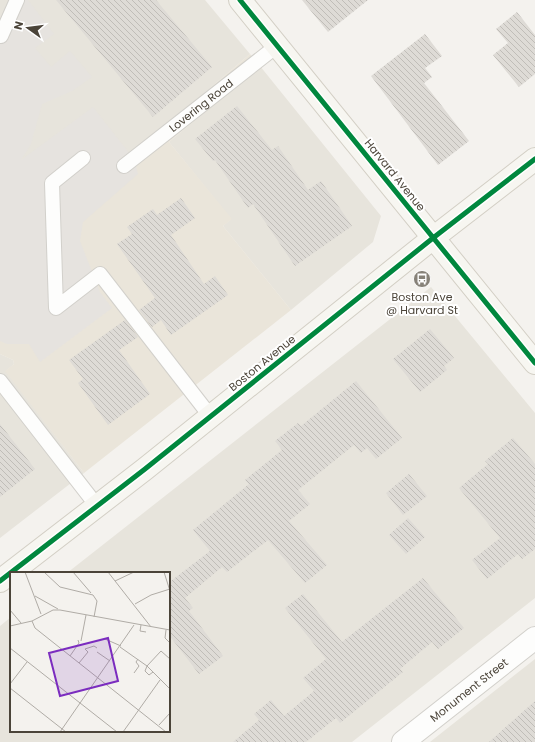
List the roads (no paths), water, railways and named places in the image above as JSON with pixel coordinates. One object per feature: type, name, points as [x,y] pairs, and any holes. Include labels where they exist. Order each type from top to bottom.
[{"type":"main road","name":"Harvard Avenue","points":[[240,0],[535,363]]},
{"type":"main road","name":"Boston Avenue","points":[[12,572],[211,417],[433,238],[535,159]]},
{"type":"main road","name":"Boston Avenue","points":[[0,581],[10,573]]},
{"type":"street","name":"Monument Street","points":[[403,742],[535,638]]},
{"type":"lane","points":[[1,36],[17,0]]},
{"type":"lane","name":"Lovering Road","points":[[124,166],[278,45]]},
{"type":"lane","points":[[83,158],[52,183],[56,308],[100,274],[211,417]]},
{"type":"lane","points":[[0,381],[97,506]]},
{"type":"place","name":"Boston Ave @ Harvard St","points":[[422,279]]}]
